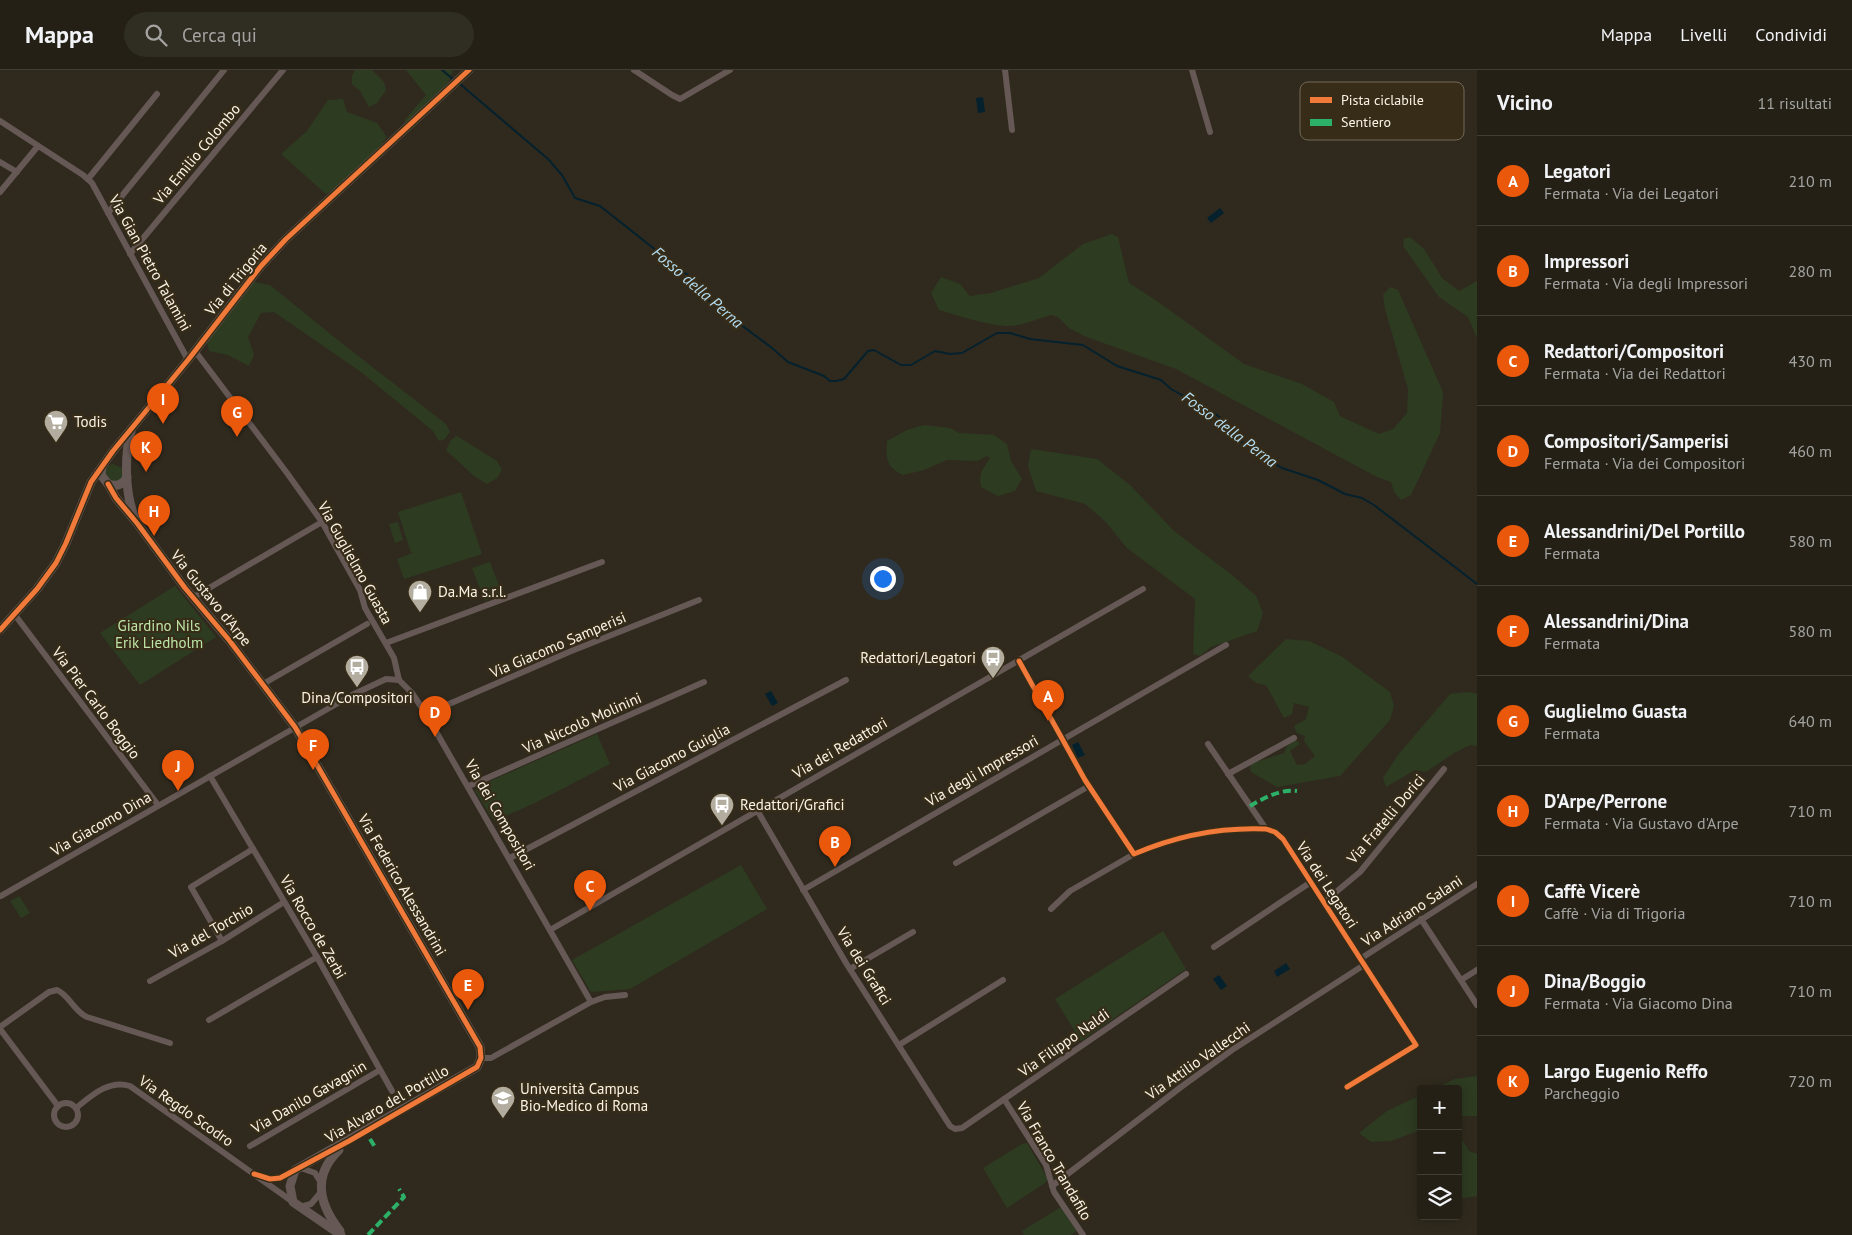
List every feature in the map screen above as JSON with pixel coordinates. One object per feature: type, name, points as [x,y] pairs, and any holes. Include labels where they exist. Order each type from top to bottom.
[{"type":"street","points":[[108,213],[224,70]]},
{"type":"street","name":"Via Emilio Colombo","points":[[130,254],[283,70]]},
{"type":"street","name":"Via di Trigoria","points":[[0,630],[56,563],[66,544],[91,482],[113,451],[188,360],[261,266],[277,248],[469,70]]},
{"type":"street","points":[[634,70],[680,99],[730,70]]},
{"type":"street","points":[[1005,70],[1012,130]]},
{"type":"street","points":[[1192,70],[1210,132]]},
{"type":"street","points":[[88,179],[157,94]]},
{"type":"street","name":"Via Gian Pietro Talamini","points":[[0,121],[88,179],[188,360]]},
{"type":"street","points":[[0,192],[38,146]]},
{"type":"street","points":[[0,162],[16,172]]},
{"type":"street","name":"Via Guglielmo Guasta","points":[[195,351],[322,522],[360,590],[366,611],[386,643]]},
{"type":"street","name":"Via di Trigoria","points":[[127,473],[128,449],[132,430]]},
{"type":"street","points":[[86,492],[98,485],[108,484],[117,486],[125,481],[126,465],[119,460],[105,464],[103,479],[108,484]]},
{"type":"street","name":"Via Gustavo d'Arpe","points":[[127,473],[131,507],[137,523]]},
{"type":"street","name":"Via Gustavo d'Arpe","points":[[108,484],[116,498],[137,523],[192,598],[224,634],[295,727]]},
{"type":"street","points":[[192,598],[322,522]]},
{"type":"street","points":[[386,643],[602,562]]},
{"type":"street","name":"Via dei Redattori","points":[[550,930],[1143,589]]},
{"type":"street","name":"Via Giacomo Samperisi","points":[[426,714],[560,656],[699,600]]},
{"type":"street","name":"Via Pier Carlo Boggio","points":[[14,615],[158,805]]},
{"type":"street","points":[[263,684],[367,624]]},
{"type":"street","name":"Via dei Compositori","points":[[386,643],[395,660],[399,680],[412,693],[426,714],[592,1002]]},
{"type":"street","name":"Via degli Impressori","points":[[803,890],[1226,645]]},
{"type":"street","points":[[1019,661],[1089,786],[1134,854]]},
{"type":"street","name":"Via Giacomo Dina","points":[[1,896],[371,685],[386,679],[399,680]]},
{"type":"street","name":"Via Giacomo Guiglia","points":[[510,858],[846,680]]},
{"type":"street","name":"Via Niccolò Molinini","points":[[469,786],[704,682]]},
{"type":"street","name":"Via Federico Alessandrini","points":[[295,727],[474,1033],[480,1046],[481,1058]]},
{"type":"street","points":[[1228,774],[1294,738]]},
{"type":"street","name":"Via dei Legatori","points":[[1208,744],[1266,829],[1275,832],[1283,839],[1416,1045],[1347,1087]]},
{"type":"street","name":"Via Fratelli Dorici","points":[[1324,902],[1360,872],[1444,769]]},
{"type":"street","name":"Via Rocco de Zerbi","points":[[210,776],[317,957],[392,1091]]},
{"type":"street","points":[[956,862],[1089,786]]},
{"type":"street","name":"Via dei Grafici","points":[[757,810],[850,969],[950,1126],[955,1130]]},
{"type":"street","points":[[1051,909],[1070,891],[1134,854],[1167,841],[1191,835],[1266,829]]},
{"type":"street","points":[[222,941],[190,887],[253,849]]},
{"type":"street","points":[[1214,947],[1311,882]]},
{"type":"street","name":"Via Adriano Salani","points":[[1362,962],[1421,919],[1477,884]]},
{"type":"street","name":"Via del Torchio","points":[[150,981],[222,941],[284,902]]},
{"type":"street","points":[[1421,919],[1477,1005]]},
{"type":"street","points":[[850,969],[913,932]]},
{"type":"street","points":[[209,1020],[317,957]]},
{"type":"street","name":"Via Attilio Vallecchi","points":[[1052,1186],[1232,1050],[1362,962]]},
{"type":"street","points":[[1461,980],[1477,970]]},
{"type":"street","name":"Via Filippo Naldi","points":[[955,1130],[962,1128],[1186,974]]},
{"type":"street","points":[[899,1045],[1003,980]]},
{"type":"street","points":[[76,1108],[69,1103],[58,1106],[0,1028],[49,992],[57,990],[63,993],[84,1016],[170,1043]]},
{"type":"street","name":"Via Alvaro del Portillo","points":[[298,1169],[477,1067],[481,1058],[491,1058],[592,1002],[605,997],[625,995]]},
{"type":"street","name":"Via Danilo Gavagnin","points":[[250,1146],[380,1070]]},
{"type":"street","name":"Via Regdo Scodro","points":[[58,1106],[54,1112],[54,1119],[64,1127],[75,1123],[78,1116],[76,1108],[96,1092],[108,1086],[120,1084],[128,1086],[154,1102],[296,1205]]},
{"type":"street","name":"Via Franco Trandafilo","points":[[1004,1099],[1046,1164],[1056,1194],[1083,1235]]},
{"type":"street","name":"Via Alvaro del Portillo","points":[[321,1187],[325,1170],[332,1156],[349,1141]]},
{"type":"street","points":[[298,1169],[315,1173],[321,1187],[326,1210],[342,1235],[296,1205],[290,1186],[298,1169]]},
{"type":"street","name":"Via Regdo Scodro","points":[[254,1174],[264,1178],[275,1179],[298,1169]]},
{"type":"street","points":[[296,1205],[311,1204],[321,1187]]},
{"type":"green space","points":[[355,70],[372,70],[384,82],[386,90],[377,103],[369,107],[360,91],[352,84],[352,76]]},
{"type":"green space","points":[[406,70],[453,70],[448,83],[406,123],[404,121],[426,95]]},
{"type":"green space","points":[[343,99],[347,112],[377,123],[387,137],[351,176],[326,194],[281,154],[307,131],[328,100]]},
{"type":"green space","points":[[1112,234],[1118,237],[1129,283],[1244,364],[1302,384],[1334,402],[1340,416],[1379,434],[1393,429],[1407,413],[1408,389],[1385,309],[1383,295],[1390,287],[1398,290],[1443,392],[1440,433],[1411,495],[1401,500],[1394,492],[1391,482],[1377,477],[1176,369],[1084,336],[1069,328],[1058,317],[1051,315],[1011,326],[988,324],[939,310],[931,293],[941,277],[960,284],[970,296],[991,293],[1039,278],[1083,244]]},
{"type":"green space","points":[[1410,237],[1424,249],[1442,278],[1459,291],[1477,281],[1477,338],[1468,317],[1439,297],[1403,246],[1404,239]]},
{"type":"green space","points":[[253,282],[270,285],[446,424],[450,432],[445,439],[439,441],[433,431],[361,372],[274,312],[261,313],[248,337],[254,355],[249,366],[228,355],[209,351],[207,342]]},
{"type":"green space","points":[[924,425],[950,428],[959,433],[994,435],[1007,444],[1011,461],[1022,479],[1015,491],[998,496],[981,487],[981,474],[990,458],[987,456],[977,461],[947,460],[924,470],[903,475],[897,472],[888,461],[887,441],[907,430]]},
{"type":"green space","points":[[457,436],[497,461],[502,470],[497,478],[487,484],[474,476],[446,450],[451,440]]},
{"type":"green space","points":[[1031,449],[1097,459],[1130,485],[1174,531],[1232,575],[1256,596],[1263,613],[1257,631],[1211,647],[1200,656],[1193,654],[1195,599],[1127,548],[1105,521],[1085,504],[1036,491],[1028,466]]},
{"type":"green space","points":[[113,464],[122,468],[123,478],[113,484],[104,472],[107,466]]},
{"type":"green space","points":[[461,492],[482,554],[404,579],[397,559],[415,552],[411,553],[398,512]]},
{"type":"green space","points":[[398,522],[403,540],[395,543],[389,524]]},
{"type":"green space","points":[[490,562],[502,594],[485,601],[472,568]]},
{"type":"green space","name":"Giardino Nils Erik Liedholm","points":[[175,586],[216,637],[140,685],[100,633]]},
{"type":"green space","points":[[1286,639],[1309,641],[1341,656],[1390,692],[1394,706],[1390,720],[1340,776],[1277,787],[1251,772],[1250,764],[1284,753],[1287,746],[1296,740],[1300,744],[1290,751],[1297,765],[1305,764],[1315,756],[1304,741],[1305,736],[1297,733],[1294,726],[1306,719],[1309,707],[1294,703],[1292,714],[1284,718],[1266,685],[1256,683],[1248,676]]},
{"type":"green space","points":[[1468,692],[1477,694],[1477,746],[1470,745],[1454,753],[1426,772],[1415,770],[1386,787],[1383,778],[1398,755],[1450,694]]},
{"type":"green space","points":[[597,734],[610,764],[535,803],[494,821],[475,791],[479,786]]},
{"type":"green space","points":[[741,865],[767,909],[630,989],[591,992],[572,960]]},
{"type":"green space","points":[[19,896],[30,913],[21,918],[10,901]]},
{"type":"green space","points":[[1163,931],[1186,969],[1081,1041],[1055,999]]},
{"type":"green space","points":[[1477,1076],[1477,1116],[1462,1116],[1462,1085],[1442,1085],[1455,1079]]},
{"type":"green space","points":[[1417,1097],[1417,1131],[1391,1141],[1371,1142],[1359,1133],[1387,1111]]},
{"type":"green space","points":[[1462,1141],[1469,1151],[1477,1154],[1477,1196],[1463,1198]]},
{"type":"green space","points":[[1027,1143],[1048,1179],[1045,1183],[1007,1208],[983,1168],[1022,1144]]},
{"type":"green space","points":[[1061,1207],[1076,1231],[1071,1235],[1024,1235],[1022,1231]]},
{"type":"water","points":[[983,97],[985,112],[978,113],[976,98]]},
{"type":"water","points":[[1220,208],[1224,213],[1211,223],[1207,218]]},
{"type":"water","points":[[771,691],[778,703],[772,706],[765,694]]},
{"type":"water","points":[[1078,742],[1085,755],[1078,758],[1072,745]]},
{"type":"water","points":[[1286,963],[1290,969],[1277,977],[1274,971]]},
{"type":"water","points":[[1219,975],[1227,986],[1221,990],[1213,979]]},
{"type":"waterway","name":"Fosso della Perna","points":[[442,70],[454,80]]},
{"type":"waterway","name":"Fosso della Perna","points":[[460,84],[548,159],[562,175],[575,198],[600,206],[690,277],[709,301],[788,362],[824,376],[830,381],[836,381],[844,379],[868,351],[874,350],[901,365],[911,365],[935,351],[950,354],[962,353],[997,333],[1010,333],[1030,339],[1083,345],[1117,366],[1161,380],[1171,389],[1214,413],[1226,422],[1237,439],[1282,468],[1318,480],[1345,494],[1362,498],[1374,505],[1477,584]]},
{"type":"marked path","points":[[1250,806],[1284,791],[1297,791]]},
{"type":"marked path","points":[[370,1139],[375,1147]]},
{"type":"marked path","points":[[368,1235],[404,1197],[399,1189]]},
{"type":"cycle path","points":[[0,630],[37,589],[56,563],[91,482],[113,451],[188,360],[261,266],[286,239],[469,70]]},
{"type":"cycle path","points":[[108,484],[116,498],[185,588],[229,640],[295,727],[480,1047],[481,1058],[477,1067],[349,1141],[280,1178],[270,1179],[254,1174]]},
{"type":"cycle path","points":[[1019,661],[1085,780],[1134,854],[1166,842],[1215,831],[1266,829],[1275,832],[1283,839],[1416,1045],[1347,1087]]},
{"type":"place","name":"Caffè Vicerè","points":[[163,424]]},
{"type":"place","name":"Guglielmo Guasta","points":[[237,437]]},
{"type":"place","name":"Todis","points":[[56,443]]},
{"type":"place","name":"Largo Eugenio Reffo","points":[[146,472]]},
{"type":"place","name":"D'Arpe/Perrone","points":[[154,536]]},
{"type":"place","name":"Da.Ma s.r.l.","points":[[420,613]]},
{"type":"place","name":"Redattori/Legatori","points":[[993,679]]},
{"type":"place","name":"Dina/Compositori","points":[[357,688]]},
{"type":"place","name":"Legatori","points":[[1048,721]]},
{"type":"place","name":"Compositori/Samperisi","points":[[435,737]]},
{"type":"place","name":"Alessandrini/Dina","points":[[313,770]]},
{"type":"place","name":"Dina/Boggio","points":[[178,791]]},
{"type":"place","name":"Redattori/Grafici","points":[[722,826]]},
{"type":"place","name":"Impressori","points":[[835,867]]},
{"type":"place","name":"Redattori/Compositori","points":[[590,911]]},
{"type":"place","name":"Alessandrini/Del Portillo","points":[[468,1010]]},
{"type":"place","name":"Università Campus Bio-Medico di Roma","points":[[503,1119]]}]
